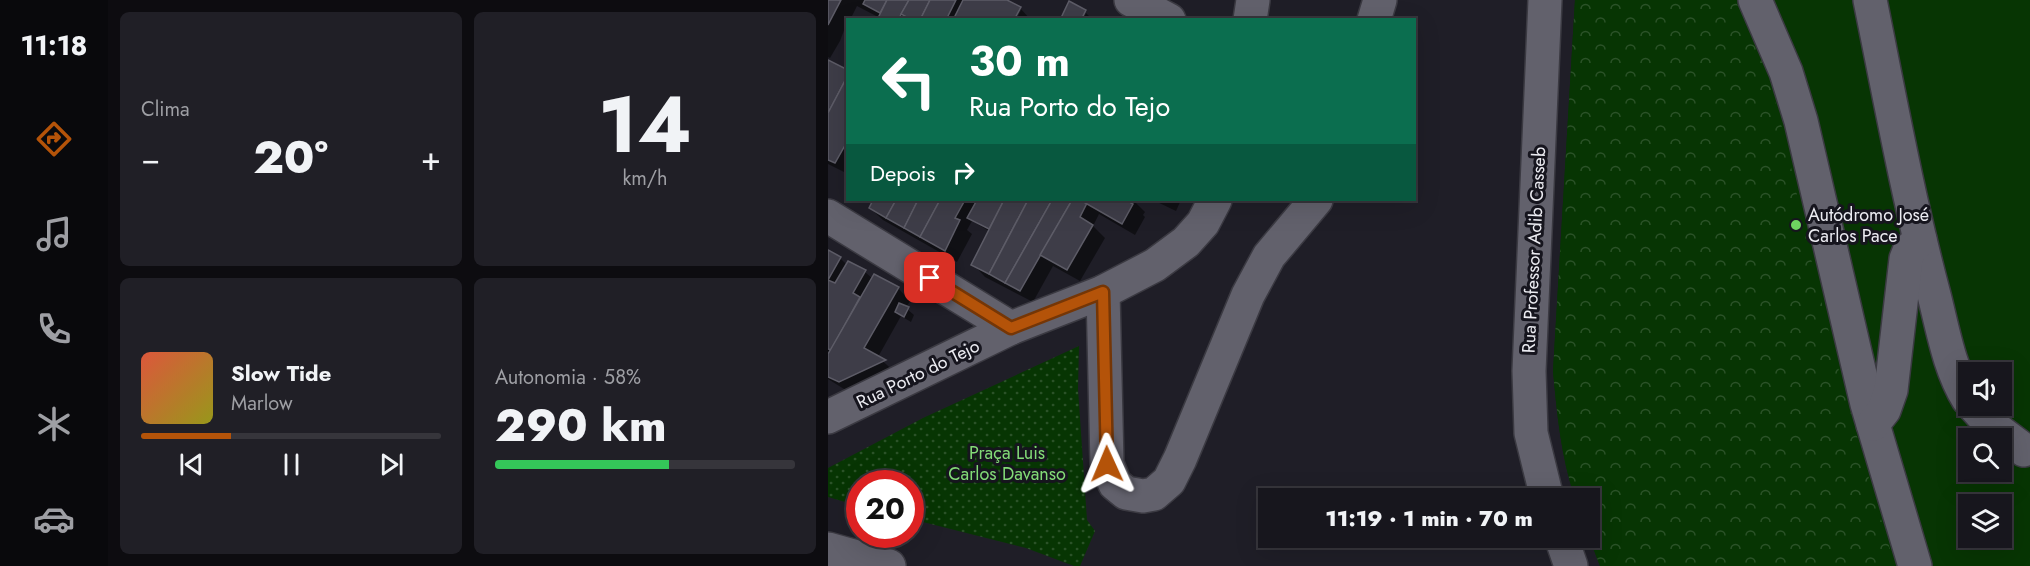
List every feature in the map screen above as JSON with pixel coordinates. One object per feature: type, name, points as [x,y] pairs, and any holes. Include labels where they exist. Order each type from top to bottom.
[{"type":"street","points":[[1131,0],[1165,18]]},
{"type":"street","points":[[1250,18],[1253,0]]},
{"type":"street","points":[[1375,18],[1380,0]]},
{"type":"street","name":"Rua Professor Adib Casseb","points":[[1545,0],[1529,371],[1531,433],[1545,488]]},
{"type":"street","points":[[1755,0],[1785,72],[1801,121],[1835,273],[1873,424],[1915,566]]},
{"type":"street","points":[[1870,0],[1920,240],[1958,381]]},
{"type":"street","name":"Rua Porto do Tejo","points":[[828,417],[1011,328],[1103,292],[1155,265],[1186,242],[1203,223],[1214,201]]},
{"type":"street","points":[[1103,292],[1107,464],[1115,484],[1126,493],[1143,496],[1154,494],[1170,481],[1226,344],[1269,256],[1315,201]]},
{"type":"street","points":[[828,216],[1011,328]]},
{"type":"street","points":[[1873,424],[1888,401],[1906,259],[1914,243],[1920,240]]},
{"type":"street","points":[[1983,416],[1992,426],[2024,450]]},
{"type":"street","points":[[1565,548],[1571,566]]},
{"type":"street","points":[[828,549],[889,566]]},
{"type":"green space","name":"Autódromo José Carlos Pace","points":[[1575,0],[2030,0],[2030,566],[1600,566],[1593,548],[1600,548],[1600,488],[1572,488],[1558,419],[1553,371]]},
{"type":"green space","points":[[1575,0],[1735,0],[1762,63],[1778,112],[1833,348],[1895,566],[1600,566],[1593,548],[1600,548],[1600,488],[1572,488],[1563,451],[1553,371]]},
{"type":"green space","name":"Praça Luis Carlos Davanso","points":[[1079,346],[1078,389],[1087,520],[1095,531],[1080,566],[1074,566],[1026,548],[924,522],[924,470],[846,470],[846,502],[828,497],[828,468],[923,418]]},
{"type":"building","points":[[828,0],[841,0],[828,25]]},
{"type":"building","points":[[865,0],[887,0],[880,13],[863,4]]},
{"type":"building","points":[[887,0],[909,0],[899,18],[878,18]]},
{"type":"building","points":[[909,0],[930,0],[921,18],[908,18],[901,14]]},
{"type":"building","points":[[930,0],[956,0],[947,18],[921,18]]},
{"type":"building","points":[[963,0],[1007,0],[1021,7],[1015,18],[954,18]]},
{"type":"building","points":[[1069,1],[1086,10],[1082,18],[1061,18]]},
{"type":"building","points":[[828,60],[846,69],[846,79],[828,113]]},
{"type":"building","points":[[846,79],[846,144],[835,163],[828,160],[828,113]]},
{"type":"building","points":[[872,201],[895,201],[886,218],[869,208]]},
{"type":"building","points":[[895,201],[918,201],[904,228],[886,218]]},
{"type":"building","points":[[918,201],[939,201],[920,237],[904,228]]},
{"type":"building","points":[[939,201],[964,201],[955,218],[960,220],[945,251],[920,237]]},
{"type":"building","points":[[976,201],[1003,201],[989,229],[967,218]]},
{"type":"building","points":[[1003,201],[1027,201],[989,274],[971,265]]},
{"type":"building","points":[[1027,201],[1051,201],[1005,283],[989,274]]},
{"type":"building","points":[[1051,201],[1071,201],[1020,291],[1005,283]]},
{"type":"building","points":[[1071,201],[1087,203],[1080,217],[1093,225],[1067,270],[1040,255]]},
{"type":"building","points":[[1082,201],[1132,201],[1133,204],[1122,224]]},
{"type":"building","points":[[828,250],[841,257],[828,280]]},
{"type":"building","points":[[848,261],[866,270],[853,293],[860,297],[831,350],[828,349],[828,280],[835,283]]},
{"type":"building","points":[[874,274],[899,287],[864,348],[886,360],[839,382],[828,377],[828,354]]},
{"type":"building","points":[[899,303],[909,307],[904,317],[895,312]]},
{"type":"place","name":"Autódromo José Carlos Pace","points":[[1796,225]]},
{"type":"route","points":[[930,278],[1011,328],[1103,292],[1107,464]]}]
